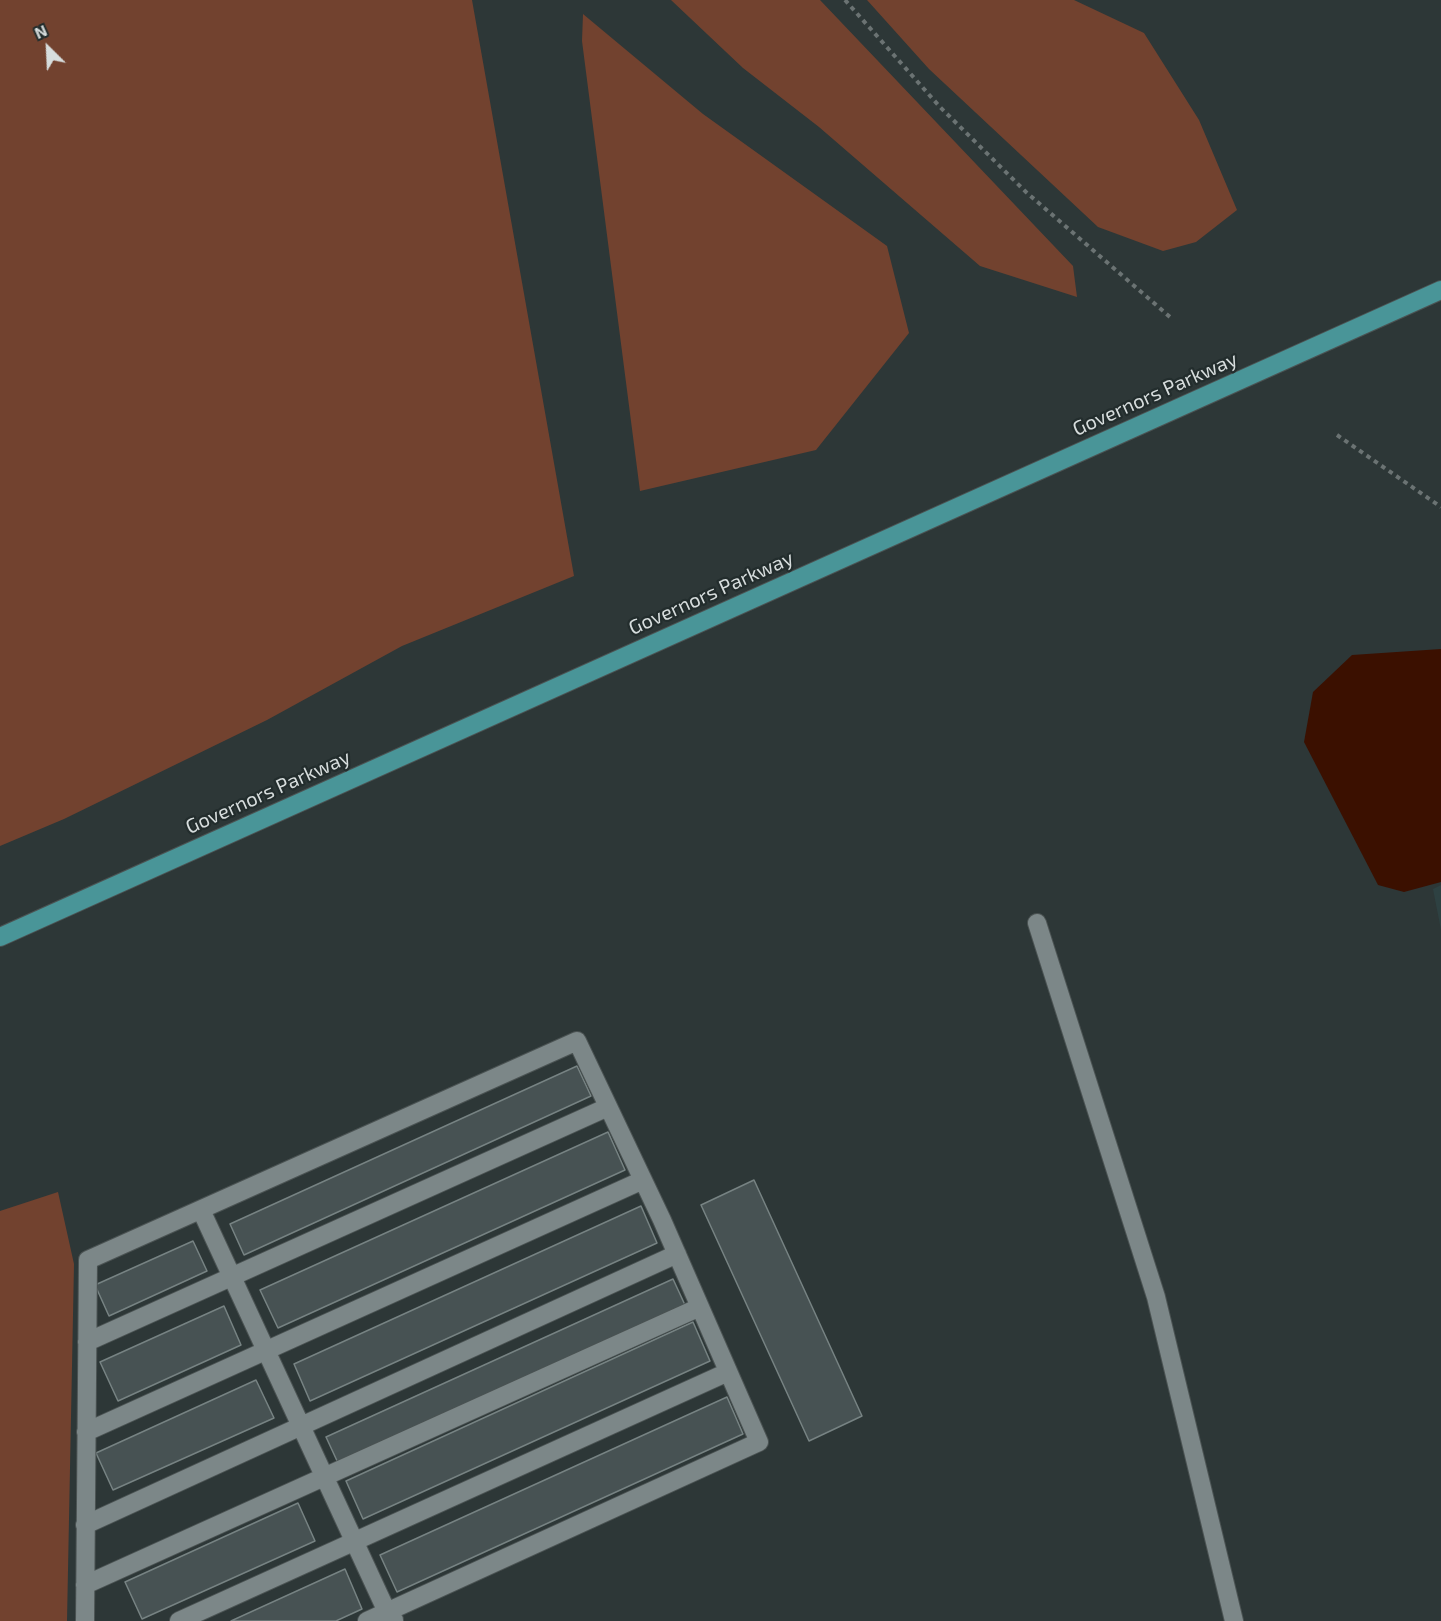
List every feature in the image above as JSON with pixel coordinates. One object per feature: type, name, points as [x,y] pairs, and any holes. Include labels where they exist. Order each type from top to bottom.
[{"type":"main road","name":"Governors Parkway","points":[[0,937],[1441,290]]},
{"type":"lane","points":[[1037,923],[1156,1297],[1234,1621]]},
{"type":"lane","points":[[85,1621],[88,1260],[577,1041],[677,1254],[759,1442],[391,1617],[367,1621]]},
{"type":"lane","points":[[87,1342],[608,1107]]},
{"type":"lane","points":[[86,1432],[643,1180]]},
{"type":"lane","points":[[201,1210],[300,1427],[391,1617]]},
{"type":"lane","points":[[86,1525],[677,1254]]},
{"type":"lane","points":[[85,1586],[700,1307]]},
{"type":"lane","points":[[179,1621],[728,1372]]},
{"type":"path","points":[[845,0],[940,107],[1011,176],[1170,317]]},
{"type":"path","points":[[1337,435],[1441,507]]},
{"type":"shaded area","points":[[0,0],[472,0],[574,576],[402,646],[267,720],[64,819],[0,846]]},
{"type":"shaded area","points":[[671,0],[820,0],[1073,266],[1077,297],[980,266],[819,127],[743,68]]},
{"type":"shaded area","points":[[867,0],[1074,0],[1144,33],[1199,120],[1237,210],[1196,242],[1163,251],[1098,227],[929,69]]},
{"type":"shaded area","points":[[583,14],[703,114],[887,246],[909,333],[816,450],[640,491],[582,41]]},
{"type":"shaded area","points":[[1441,649],[1441,882],[1404,892],[1378,885],[1304,742],[1313,692],[1352,655]]},
{"type":"shaded area","points":[[1441,885],[1441,930],[1433,889]]},
{"type":"shaded area","points":[[58,1192],[74,1264],[67,1621],[0,1621],[0,1211]]},
{"type":"building","points":[[577,1066],[591,1096],[244,1255],[230,1224]]},
{"type":"building","points":[[608,1132],[625,1170],[278,1328],[260,1290]]},
{"type":"building","points":[[754,1180],[862,1416],[809,1441],[701,1205]]},
{"type":"building","points":[[641,1206],[657,1243],[310,1401],[294,1364]]},
{"type":"building","points":[[193,1241],[207,1271],[109,1316],[95,1285]]},
{"type":"building","points":[[673,1279],[685,1305],[338,1463],[326,1437]]},
{"type":"building","points":[[224,1306],[241,1345],[118,1401],[100,1362]]},
{"type":"building","points":[[693,1322],[710,1361],[363,1519],[346,1481]]},
{"type":"building","points":[[256,1380],[274,1418],[113,1490],[96,1453]]},
{"type":"building","points":[[727,1397],[743,1434],[397,1592],[380,1555]]},
{"type":"building","points":[[298,1503],[315,1541],[142,1619],[125,1582]]},
{"type":"building","points":[[345,1569],[362,1609],[336,1621],[231,1621]]}]
